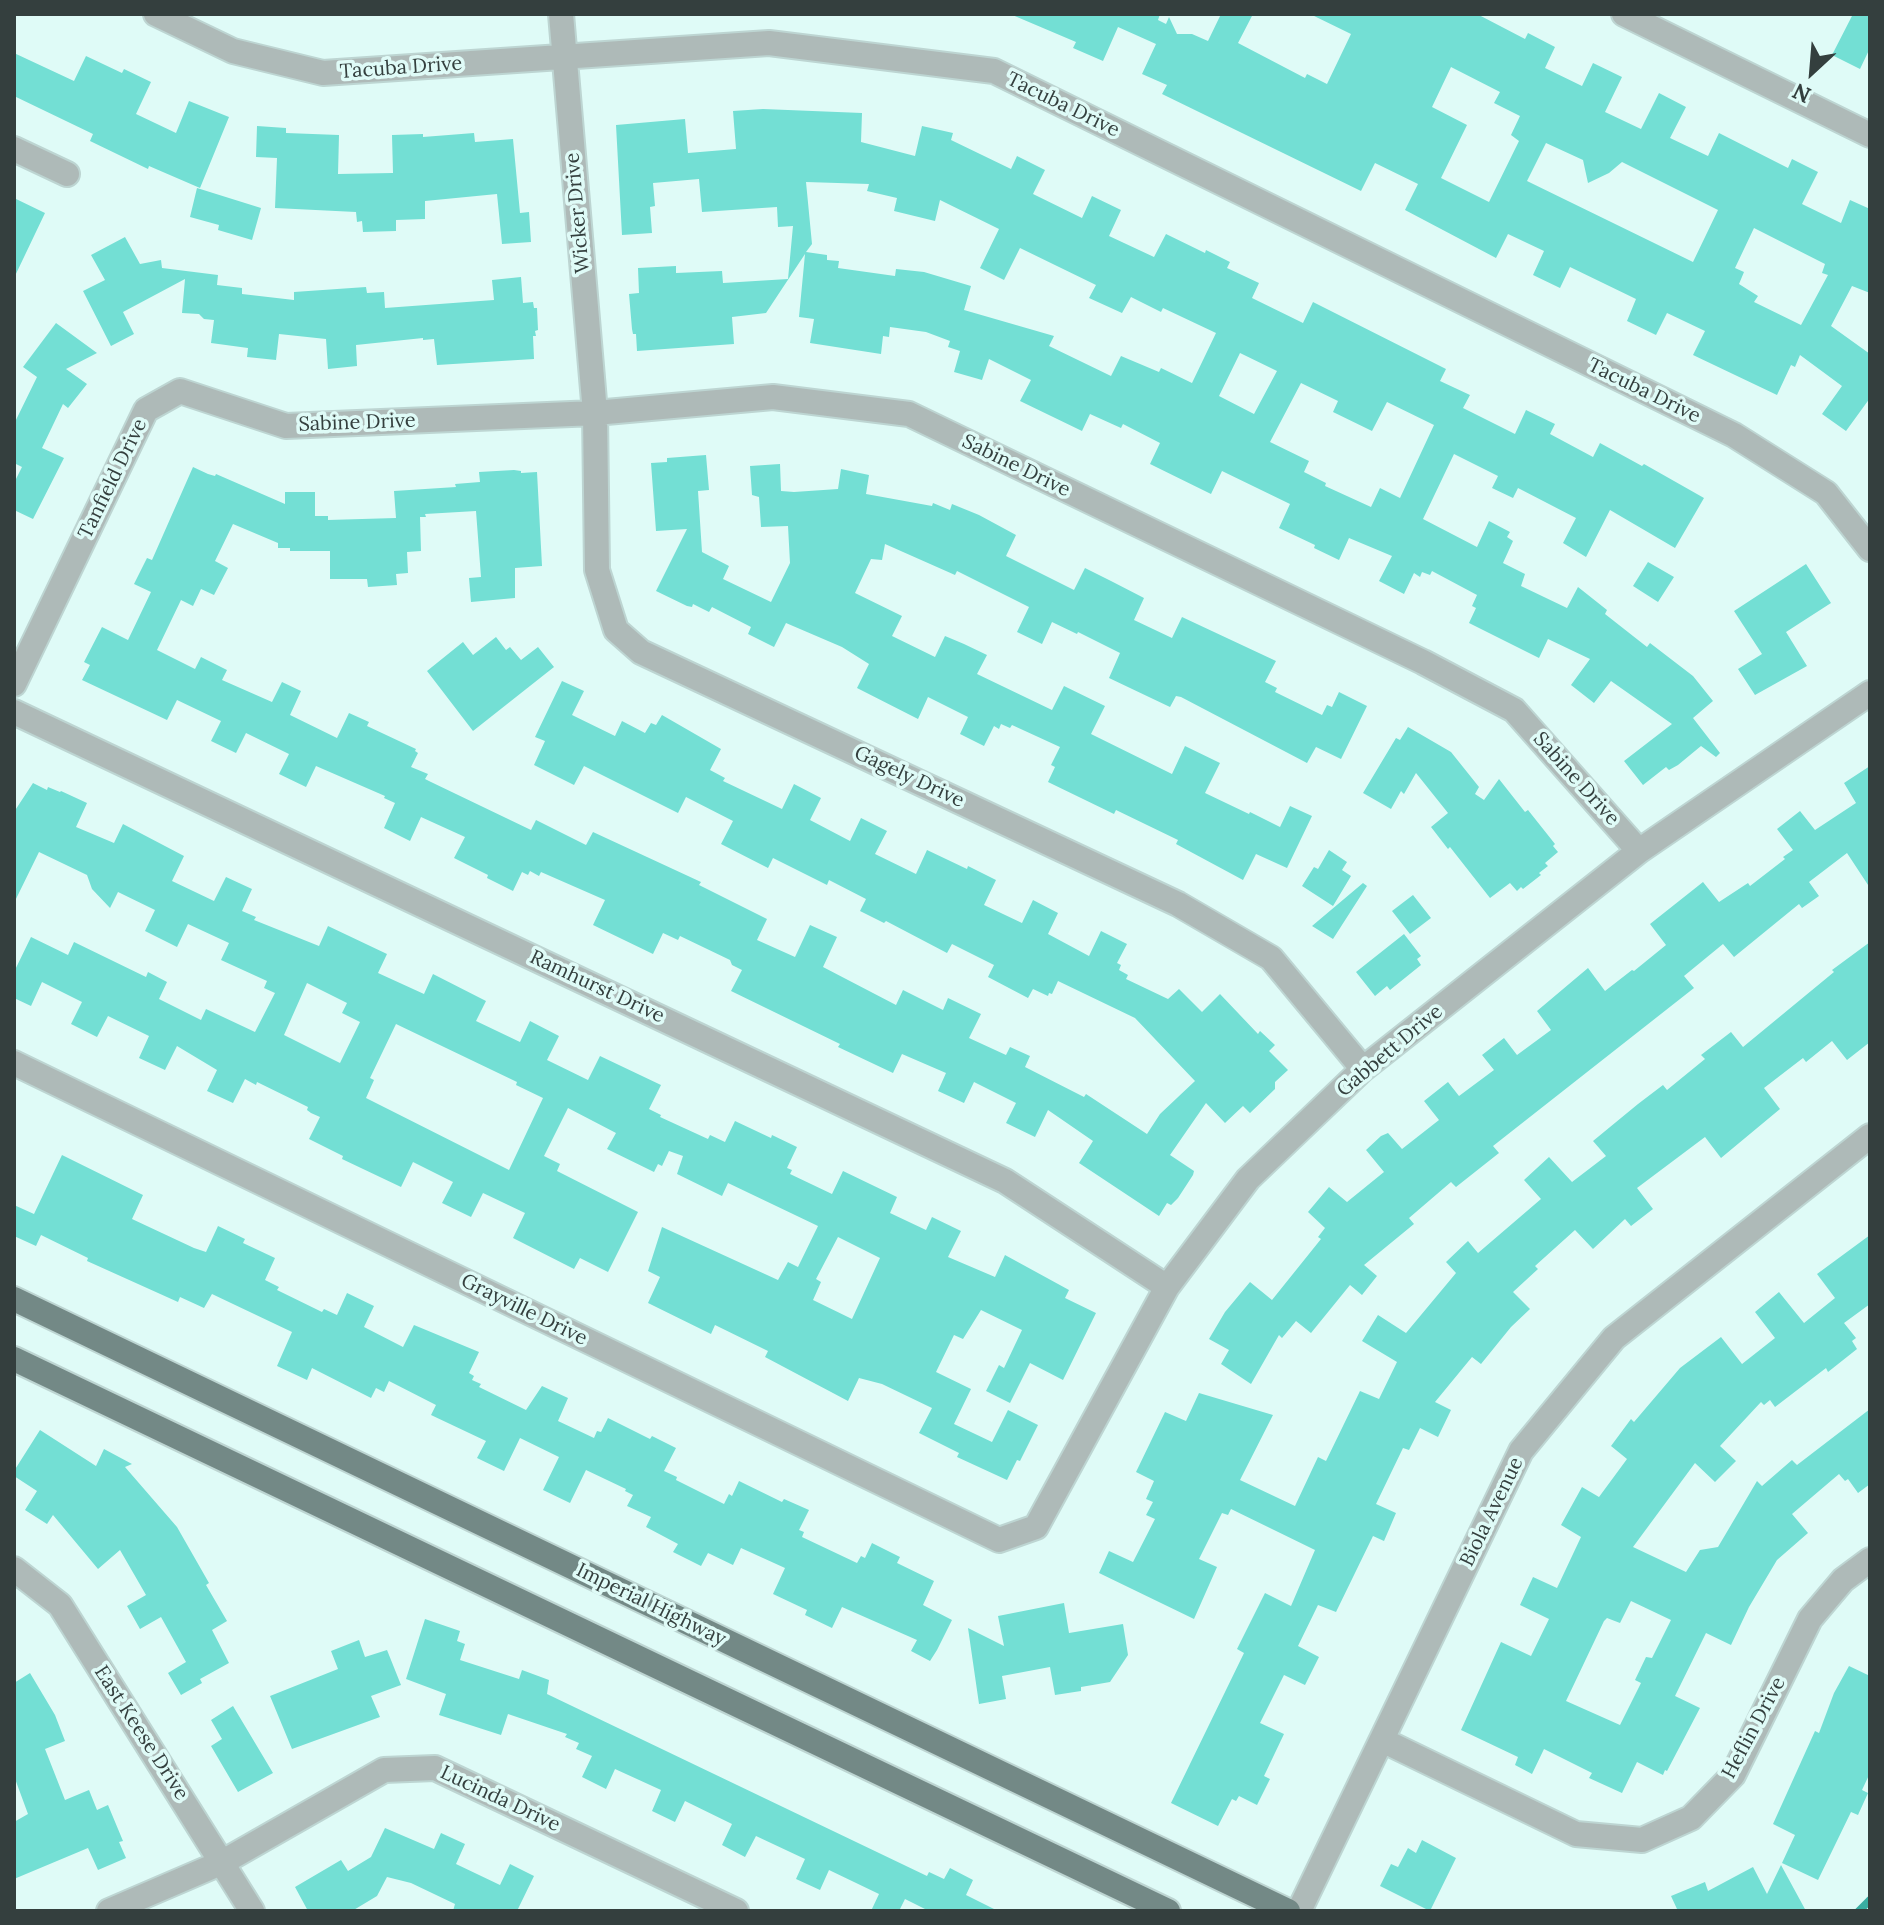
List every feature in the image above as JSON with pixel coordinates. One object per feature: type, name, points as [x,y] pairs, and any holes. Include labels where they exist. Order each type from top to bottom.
[{"type":"main road","name":"Imperial Highway","points":[[14,1299],[1288,1911]]},
{"type":"main road","points":[[14,1359],[1168,1911]]},
{"type":"street","name":"Tacuba Drive","points":[[156,14],[233,51],[323,73],[769,43],[994,71],[1734,435],[1826,493],[1870,549]]},
{"type":"street","name":"Wicker Drive","points":[[561,14],[595,413]]},
{"type":"street","points":[[1624,14],[1870,135]]},
{"type":"street","points":[[14,149],[67,174]]},
{"type":"street","name":"Tanfield Drive","points":[[14,684],[146,410],[180,391],[286,426]]},
{"type":"street","name":"Sabine Drive","points":[[286,426],[595,413],[773,397],[909,414],[1423,662],[1514,710],[1639,851]]},
{"type":"street","name":"Gagely Drive","points":[[595,413],[597,570],[616,630],[641,652],[1178,904],[1258,950],[1271,958],[1363,1069]]},
{"type":"street","name":"Gabbett Drive","points":[[1036,1527],[1167,1287],[1248,1179],[1363,1069],[1639,851],[1870,693]]},
{"type":"street","name":"Ramhurst Drive","points":[[14,712],[1005,1181],[1167,1287]]},
{"type":"street","name":"Grayville Drive","points":[[14,1063],[999,1540],[1036,1527]]},
{"type":"street","name":"Biola Avenue","points":[[1299,1911],[1521,1451],[1614,1338],[1870,1136]]},
{"type":"street","name":"Heflin Drive","points":[[1382,1740],[1576,1834],[1642,1840],[1691,1818],[1733,1775],[1810,1619],[1843,1580],[1870,1560]]},
{"type":"street","name":"East Keese Drive","points":[[14,1569],[60,1605],[252,1911]]},
{"type":"street","name":"Lucinda Drive","points":[[223,1862],[384,1770],[435,1768],[736,1911]]},
{"type":"street","points":[[109,1911],[223,1862]]},
{"type":"building","points":[[1010,14],[1160,14],[1158,20],[1166,24],[1169,17],[1177,34],[1192,34],[1208,41],[1221,14],[1253,14],[1238,43],[1305,78],[1307,74],[1327,84],[1351,34],[1310,14],[1477,14],[1525,39],[1528,33],[1555,47],[1545,68],[1582,86],[1593,63],[1622,77],[1605,112],[1641,129],[1659,93],[1686,107],[1670,138],[1708,156],[1719,133],[1788,168],[1792,159],[1818,172],[1802,204],[1841,223],[1850,200],[1870,209],[1870,293],[1852,286],[1831,326],[1870,354],[1870,398],[1846,431],[1822,414],[1842,386],[1800,355],[1795,367],[1791,365],[1777,395],[1693,355],[1705,331],[1667,313],[1656,335],[1627,321],[1636,299],[1570,267],[1560,288],[1533,275],[1544,251],[1508,234],[1496,258],[1405,210],[1418,184],[1375,163],[1361,191],[1162,94],[1167,85],[1142,74],[1156,44],[1118,27],[1103,61],[1073,48],[1076,42]],"holes":[[[1451,67],[1500,92],[1494,103],[1520,116],[1511,135],[1519,141],[1489,202],[1441,178],[1467,125],[1432,107]],[[1546,143],[1583,160],[1588,183],[1609,173],[1622,162],[1718,210],[1693,262],[1527,181]],[[1754,228],[1825,264],[1822,273],[1828,275],[1801,325],[1754,302],[1758,296],[1739,284],[1744,272],[1735,268]]]},
{"type":"building","points":[[1853,14],[1870,14],[1870,48],[1860,69],[1832,55]]},
{"type":"building","points":[[14,53],[74,81],[86,56],[122,73],[124,69],[151,82],[136,114],[176,133],[189,101],[229,117],[200,188],[149,166],[148,169],[90,141],[93,134],[14,96]]},
{"type":"building","points":[[763,109],[862,113],[861,142],[915,156],[922,126],[953,133],[951,140],[1011,169],[1017,156],[1045,170],[1033,194],[1082,218],[1092,196],[1121,210],[1109,236],[1154,257],[1166,234],[1205,253],[1206,250],[1230,262],[1227,268],[1259,283],[1252,298],[1303,323],[1313,302],[1446,369],[1440,381],[1470,395],[1463,408],[1515,434],[1526,410],[1555,424],[1550,434],[1593,457],[1600,443],[1704,498],[1675,548],[1610,510],[1586,557],[1563,543],[1576,518],[1518,488],[1513,498],[1492,488],[1498,476],[1454,454],[1423,519],[1477,547],[1489,521],[1510,532],[1507,537],[1513,541],[1503,563],[1525,574],[1521,586],[1567,608],[1578,587],[1607,610],[1605,614],[1647,647],[1650,643],[1693,676],[1713,701],[1693,718],[1720,753],[1716,757],[1701,746],[1678,765],[1669,770],[1666,767],[1643,785],[1624,761],[1672,724],[1611,681],[1594,703],[1571,685],[1590,659],[1548,639],[1539,658],[1469,623],[1476,608],[1472,606],[1477,595],[1432,571],[1430,575],[1422,572],[1420,577],[1414,573],[1404,594],[1379,581],[1392,556],[1349,538],[1339,560],[1314,548],[1315,545],[1279,528],[1290,504],[1222,471],[1211,494],[1150,464],[1160,443],[1123,424],[1121,428],[1090,414],[1082,431],[1020,401],[1031,380],[989,359],[982,380],[954,372],[960,351],[948,347],[950,341],[926,332],[890,327],[889,337],[883,336],[881,354],[810,343],[814,319],[799,317],[805,254],[766,313],[732,317],[734,344],[637,351],[629,294],[639,293],[638,268],[676,266],[676,273],[722,271],[723,283],[788,279],[793,226],[778,227],[777,207],[702,212],[699,179],[653,183],[655,206],[650,207],[652,233],[622,235],[616,125],[685,119],[688,153],[736,149],[733,111]],"holes":[[[806,182],[869,184],[867,191],[897,198],[894,211],[935,221],[940,200],[999,229],[980,268],[1004,280],[1020,248],[1096,285],[1089,298],[1122,313],[1131,297],[1216,333],[1192,383],[1161,368],[1159,372],[1121,356],[1111,376],[1049,346],[1054,336],[964,310],[971,286],[924,272],[896,269],[895,276],[838,268],[839,261],[827,260],[827,255],[806,252],[812,244]],[[1240,353],[1277,371],[1254,414],[1219,396]],[[1301,383],[1338,401],[1333,412],[1372,431],[1387,402],[1434,425],[1400,498],[1380,488],[1371,507],[1325,486],[1326,483],[1304,472],[1309,461],[1270,442]]]},
{"type":"building","points":[[257,126],[286,128],[286,133],[339,135],[338,174],[393,173],[392,135],[423,134],[423,137],[474,133],[475,142],[513,139],[520,213],[529,212],[531,242],[502,244],[497,194],[425,201],[425,219],[396,220],[396,231],[363,232],[362,221],[357,222],[356,212],[275,208],[277,158],[256,157]]},
{"type":"building","points":[[197,188],[261,208],[252,240],[218,230],[219,225],[190,217]]},
{"type":"building","points":[[14,198],[45,213],[14,278]]},
{"type":"building","points":[[125,237],[140,264],[161,260],[162,268],[218,275],[217,285],[242,288],[242,294],[294,300],[294,292],[366,287],[367,293],[384,292],[385,308],[494,300],[492,280],[521,277],[523,303],[533,302],[534,308],[537,308],[534,359],[437,365],[434,339],[423,338],[356,345],[357,366],[328,369],[326,339],[279,334],[276,360],[247,357],[248,348],[211,343],[214,320],[204,319],[199,314],[182,313],[185,279],[123,312],[134,334],[111,346],[83,291],[105,280],[91,255]]},
{"type":"building","points":[[56,323],[97,353],[66,369],[87,384],[68,408],[63,404],[42,448],[64,458],[33,519],[14,510],[14,483],[22,467],[14,463],[14,424],[37,377],[23,367]]},
{"type":"building","points":[[706,455],[709,490],[698,491],[702,552],[729,566],[723,579],[771,602],[790,563],[788,526],[761,527],[759,497],[752,495],[750,466],[780,464],[781,491],[794,492],[838,489],[841,469],[869,475],[866,494],[932,506],[933,503],[950,510],[952,504],[979,515],[1016,535],[1006,556],[1074,590],[1085,568],[1111,581],[1144,598],[1134,620],[1172,638],[1182,617],[1276,661],[1265,682],[1277,688],[1275,692],[1322,715],[1327,705],[1332,707],[1339,692],[1367,706],[1341,759],[1316,747],[1307,763],[1181,697],[1176,696],[1170,707],[1109,678],[1120,653],[1078,632],[1052,622],[1042,644],[1017,632],[1029,607],[957,571],[955,575],[885,544],[882,560],[871,559],[855,593],[902,616],[892,636],[935,657],[945,636],[964,644],[987,655],[977,674],[1052,710],[1064,686],[1105,706],[1091,734],[1172,774],[1185,746],[1220,763],[1205,793],[1249,814],[1280,827],[1290,806],[1312,816],[1287,868],[1256,854],[1243,880],[1176,844],[1178,840],[1048,782],[1055,767],[1051,765],[1060,747],[1012,725],[1010,728],[1001,724],[999,729],[994,726],[984,746],[960,734],[968,717],[928,697],[918,719],[857,688],[869,664],[842,647],[786,623],[774,647],[748,634],[751,627],[712,607],[709,612],[693,604],[692,607],[687,606],[656,591],[687,529],[656,531],[651,463],[667,462],[667,458]]},
{"type":"building","points":[[193,467],[285,504],[285,492],[315,492],[315,516],[328,516],[328,520],[396,518],[394,491],[456,487],[455,484],[480,482],[479,472],[537,472],[542,566],[515,568],[515,598],[471,602],[469,578],[481,577],[476,511],[425,514],[426,517],[420,517],[421,551],[407,552],[408,573],[396,574],[397,585],[368,587],[367,579],[330,579],[330,551],[278,548],[278,543],[233,524],[215,561],[228,568],[214,595],[201,589],[193,606],[181,600],[157,650],[195,669],[201,657],[227,670],[222,680],[272,702],[282,682],[301,691],[290,715],[337,738],[349,713],[369,722],[367,726],[416,749],[418,753],[411,767],[428,774],[425,779],[531,830],[536,820],[586,845],[593,832],[701,882],[699,885],[767,919],[757,940],[795,957],[810,925],[837,937],[823,967],[896,1005],[903,990],[943,1010],[948,998],[981,1014],[969,1038],[1006,1055],[1010,1047],[1030,1056],[1025,1067],[1084,1097],[1086,1094],[1147,1134],[1160,1114],[1195,1081],[1135,1018],[1058,981],[1052,994],[1048,996],[1033,989],[1028,998],[988,977],[994,965],[952,944],[947,953],[860,911],[866,899],[829,880],[827,885],[773,858],[768,868],[721,844],[733,821],[686,797],[678,813],[584,766],[574,785],[534,765],[545,741],[535,737],[562,681],[584,691],[572,715],[615,736],[622,721],[645,733],[651,723],[656,725],[662,715],[721,749],[710,770],[725,778],[723,781],[782,809],[794,784],[821,798],[810,820],[850,841],[861,818],[887,831],[875,854],[916,874],[927,850],[996,880],[984,905],[1022,923],[1033,900],[1058,913],[1048,934],[1089,956],[1101,931],[1127,944],[1117,963],[1121,965],[1119,970],[1128,975],[1126,979],[1168,999],[1179,989],[1202,1012],[1220,994],[1258,1034],[1260,1031],[1275,1045],[1269,1051],[1288,1070],[1275,1082],[1275,1089],[1250,1113],[1243,1106],[1225,1123],[1206,1103],[1170,1155],[1194,1171],[1193,1175],[1178,1198],[1171,1205],[1167,1203],[1159,1216],[1079,1163],[1093,1141],[1048,1110],[1035,1137],[1006,1123],[1016,1103],[974,1082],[964,1103],[938,1091],[946,1073],[902,1054],[893,1073],[731,991],[742,970],[732,965],[730,960],[680,936],[678,940],[663,933],[653,954],[593,925],[605,900],[541,872],[539,876],[530,871],[528,875],[522,872],[513,891],[454,858],[465,837],[421,817],[410,841],[384,828],[395,803],[385,796],[316,766],[306,787],[279,774],[289,754],[246,733],[236,753],[211,741],[221,721],[177,700],[167,720],[82,680],[90,665],[84,662],[102,627],[128,640],[151,592],[134,584],[147,558],[152,560]]},
{"type":"building","points":[[1648,562],[1674,577],[1658,602],[1633,586]]},
{"type":"building","points":[[1806,564],[1831,603],[1786,632],[1807,666],[1755,695],[1738,669],[1762,654],[1734,611]]},
{"type":"building","points":[[496,637],[506,650],[510,647],[521,660],[538,647],[554,667],[473,731],[427,671],[463,642],[473,655]]},
{"type":"building","points":[[1408,727],[1451,752],[1479,787],[1475,794],[1484,800],[1499,779],[1525,812],[1528,810],[1558,852],[1545,863],[1548,866],[1539,873],[1541,875],[1517,891],[1510,883],[1490,898],[1431,827],[1448,813],[1416,773],[1391,809],[1363,793],[1396,738],[1400,740]]},
{"type":"building","points":[[1870,766],[1870,888],[1847,853],[1809,882],[1819,896],[1802,908],[1799,904],[1734,957],[1723,944],[1684,976],[1694,988],[1493,1146],[1499,1153],[1456,1187],[1451,1182],[1409,1218],[1414,1224],[1364,1265],[1377,1276],[1362,1295],[1350,1285],[1311,1333],[1296,1321],[1282,1338],[1279,1335],[1251,1384],[1221,1364],[1229,1350],[1209,1339],[1225,1312],[1250,1282],[1272,1300],[1321,1239],[1318,1237],[1325,1228],[1308,1212],[1329,1187],[1347,1202],[1384,1172],[1366,1150],[1381,1136],[1388,1133],[1402,1149],[1439,1120],[1424,1101],[1448,1082],[1459,1096],[1494,1070],[1482,1055],[1504,1038],[1517,1055],[1551,1030],[1537,1011],[1588,968],[1605,991],[1634,971],[1666,945],[1650,924],[1703,882],[1719,902],[1748,883],[1750,886],[1793,850],[1777,829],[1800,811],[1815,830],[1856,803],[1844,783]]},
{"type":"building","points":[[33,783],[47,790],[48,787],[61,791],[87,803],[76,827],[114,843],[123,824],[184,856],[172,881],[214,901],[226,877],[252,889],[242,911],[256,917],[254,920],[319,946],[328,926],[387,954],[378,973],[424,994],[433,974],[486,1001],[476,1021],[520,1042],[530,1021],[559,1036],[547,1060],[588,1080],[600,1056],[661,1085],[649,1109],[660,1117],[708,1139],[710,1135],[725,1142],[735,1121],[771,1138],[772,1135],[797,1147],[787,1168],[792,1170],[790,1174],[832,1194],[843,1171],[897,1197],[890,1213],[926,1230],[932,1217],[961,1231],[948,1257],[995,1277],[1005,1255],[1069,1290],[1065,1298],[1096,1313],[1063,1380],[1030,1363],[1010,1403],[986,1391],[999,1365],[1004,1368],[1022,1330],[981,1310],[963,1339],[954,1335],[936,1372],[971,1389],[954,1424],[992,1442],[1008,1410],[1038,1425],[1020,1461],[1017,1460],[1007,1480],[957,1457],[959,1453],[919,1433],[932,1408],[882,1384],[859,1378],[848,1401],[765,1357],[768,1351],[715,1325],[711,1334],[648,1303],[660,1277],[648,1271],[662,1227],[778,1280],[788,1262],[798,1267],[818,1226],[728,1183],[722,1196],[677,1174],[683,1156],[669,1151],[662,1166],[658,1164],[654,1172],[607,1149],[616,1133],[568,1108],[544,1156],[560,1164],[557,1171],[638,1212],[608,1272],[580,1258],[574,1269],[513,1238],[525,1213],[483,1193],[471,1217],[442,1203],[453,1182],[413,1162],[401,1187],[342,1159],[343,1156],[309,1139],[320,1117],[307,1110],[308,1107],[257,1082],[256,1085],[245,1079],[233,1103],[207,1091],[217,1070],[177,1046],[165,1070],[139,1058],[149,1036],[108,1016],[97,1037],[71,1024],[82,1002],[42,982],[31,1006],[14,998],[14,972],[31,937],[68,955],[74,942],[146,977],[148,972],[167,982],[159,999],[201,1020],[206,1009],[255,1032],[275,993],[264,988],[267,981],[221,960],[229,943],[188,924],[177,947],[145,931],[155,910],[118,892],[110,908],[92,889],[87,875],[39,852],[14,903],[14,812]],"holes":[[[307,983],[347,1003],[342,1013],[360,1022],[340,1063],[284,1035]],[[396,1024],[517,1082],[516,1085],[543,1098],[509,1170],[366,1098],[374,1080],[370,1078]],[[838,1237],[880,1258],[852,1319],[813,1300],[821,1282],[816,1279]]]},
{"type":"building","points":[[1329,850],[1347,862],[1342,870],[1351,876],[1333,906],[1302,886],[1314,867],[1318,869]]},
{"type":"building","points":[[1363,883],[1367,886],[1333,939],[1312,926]]},
{"type":"building","points":[[1413,895],[1431,918],[1410,934],[1392,911]]},
{"type":"building","points":[[1404,934],[1421,956],[1417,959],[1421,965],[1390,990],[1387,986],[1375,996],[1356,972]]},
{"type":"building","points":[[1870,942],[1870,1042],[1847,1060],[1832,1041],[1806,1062],[1803,1058],[1764,1088],[1780,1109],[1721,1158],[1705,1137],[1637,1188],[1653,1209],[1631,1226],[1625,1219],[1593,1249],[1575,1230],[1535,1266],[1538,1269],[1513,1292],[1530,1309],[1481,1364],[1472,1357],[1435,1402],[1451,1410],[1438,1437],[1420,1428],[1409,1450],[1403,1448],[1376,1504],[1396,1513],[1384,1541],[1373,1536],[1336,1612],[1318,1605],[1298,1646],[1319,1657],[1305,1685],[1284,1675],[1260,1723],[1284,1734],[1264,1776],[1270,1779],[1257,1805],[1239,1796],[1236,1801],[1232,1799],[1218,1826],[1171,1803],[1244,1653],[1237,1649],[1265,1593],[1291,1606],[1315,1550],[1231,1509],[1228,1515],[1222,1513],[1199,1559],[1217,1567],[1194,1619],[1099,1573],[1109,1551],[1133,1562],[1155,1519],[1146,1515],[1153,1502],[1146,1499],[1154,1481],[1136,1472],[1165,1412],[1186,1421],[1199,1393],[1273,1415],[1240,1480],[1295,1506],[1318,1457],[1326,1461],[1360,1391],[1379,1399],[1397,1362],[1362,1341],[1378,1315],[1406,1333],[1456,1273],[1446,1262],[1468,1241],[1478,1253],[1541,1199],[1524,1180],[1549,1157],[1572,1182],[1606,1156],[1593,1141],[1638,1104],[1663,1085],[1667,1090],[1705,1059],[1701,1055],[1731,1032],[1743,1047],[1834,972],[1832,970]]},
{"type":"building","points":[[62,1155],[143,1195],[132,1219],[194,1248],[206,1252],[218,1226],[245,1239],[243,1243],[275,1258],[265,1280],[279,1287],[277,1290],[322,1312],[324,1309],[337,1315],[347,1293],[374,1306],[364,1327],[403,1347],[414,1325],[479,1352],[469,1373],[474,1376],[472,1380],[481,1384],[479,1387],[526,1410],[542,1386],[568,1398],[558,1421],[594,1438],[608,1418],[676,1448],[664,1471],[724,1504],[739,1481],[782,1502],[784,1499],[809,1510],[799,1530],[804,1532],[802,1537],[857,1563],[861,1556],[865,1558],[872,1543],[900,1557],[897,1563],[934,1581],[923,1605],[952,1620],[937,1650],[930,1661],[911,1651],[917,1640],[842,1607],[832,1628],[805,1615],[807,1610],[773,1594],[785,1568],[741,1548],[733,1565],[708,1553],[701,1566],[673,1552],[678,1544],[646,1527],[651,1517],[627,1506],[633,1495],[586,1470],[570,1503],[543,1490],[559,1457],[520,1438],[504,1471],[477,1458],[486,1441],[431,1415],[436,1405],[389,1381],[384,1392],[376,1388],[371,1398],[312,1368],[307,1380],[277,1366],[292,1332],[212,1294],[204,1308],[180,1297],[178,1302],[87,1261],[88,1258],[41,1235],[36,1246],[14,1236],[14,1205],[34,1214]]},
{"type":"building","points":[[1870,1235],[1870,1304],[1844,1323],[1856,1338],[1852,1341],[1857,1349],[1775,1407],[1770,1400],[1764,1405],[1761,1402],[1720,1446],[1736,1461],[1715,1482],[1695,1463],[1633,1547],[1686,1572],[1700,1550],[1718,1547],[1757,1481],[1762,1486],[1792,1460],[1797,1465],[1870,1409],[1870,1484],[1858,1493],[1848,1479],[1845,1481],[1839,1474],[1792,1514],[1808,1533],[1777,1560],[1731,1645],[1706,1633],[1675,1696],[1700,1708],[1667,1771],[1663,1775],[1637,1762],[1622,1793],[1589,1778],[1592,1773],[1544,1749],[1532,1774],[1515,1765],[1518,1757],[1461,1730],[1501,1642],[1531,1656],[1549,1619],[1520,1605],[1533,1577],[1557,1588],[1581,1537],[1561,1525],[1582,1487],[1599,1497],[1627,1459],[1611,1446],[1631,1419],[1634,1422],[1680,1368],[1721,1337],[1742,1364],[1775,1338],[1755,1312],[1779,1292],[1804,1323],[1835,1298],[1817,1274]],"holes":[[[1631,1601],[1671,1620],[1652,1658],[1646,1657],[1635,1680],[1641,1683],[1620,1725],[1566,1701],[1607,1618],[1620,1623]]]},
{"type":"building","points":[[40,1430],[96,1466],[104,1449],[132,1464],[125,1467],[177,1527],[227,1621],[212,1630],[229,1663],[200,1679],[202,1683],[181,1695],[168,1673],[186,1662],[161,1617],[140,1629],[127,1606],[146,1595],[120,1550],[98,1569],[53,1515],[47,1524],[25,1510],[37,1491],[14,1476],[14,1471]]},
{"type":"building","points":[[1064,1603],[1069,1633],[1123,1624],[1128,1655],[1110,1682],[1055,1695],[1050,1667],[1002,1676],[1006,1699],[979,1704],[968,1628],[1004,1646],[998,1616]]},
{"type":"building","points":[[425,1619],[460,1631],[457,1641],[465,1644],[460,1660],[519,1679],[522,1670],[549,1680],[547,1694],[927,1876],[929,1872],[944,1879],[950,1868],[973,1880],[966,1895],[998,1911],[929,1911],[905,1899],[899,1911],[871,1911],[879,1894],[829,1870],[820,1890],[796,1879],[805,1859],[756,1836],[745,1857],[722,1845],[732,1824],[685,1801],[675,1822],[652,1811],[661,1790],[615,1769],[606,1789],[582,1777],[592,1756],[576,1749],[579,1743],[565,1737],[567,1734],[508,1714],[501,1735],[439,1715],[446,1694],[406,1679]]},
{"type":"building","points":[[359,1640],[365,1657],[387,1650],[401,1685],[371,1696],[380,1717],[292,1749],[270,1696],[338,1669],[331,1651]]},
{"type":"building","points":[[1849,1666],[1870,1676],[1870,1773],[1862,1790],[1868,1793],[1858,1815],[1851,1812],[1818,1880],[1782,1863],[1795,1835],[1773,1824],[1815,1731],[1819,1733],[1834,1693]]},
{"type":"building","points":[[30,1673],[55,1715],[65,1741],[45,1749],[65,1800],[89,1790],[97,1810],[108,1805],[123,1841],[119,1842],[126,1858],[98,1870],[88,1848],[14,1879],[14,1822],[28,1814],[14,1776],[14,1683]]},
{"type":"building","points":[[233,1706],[273,1773],[238,1792],[211,1746],[222,1739],[211,1720]]},
{"type":"building","points":[[385,1828],[434,1849],[441,1833],[465,1844],[456,1864],[500,1885],[510,1864],[534,1876],[517,1911],[453,1911],[455,1904],[411,1883],[387,1877],[377,1896],[352,1911],[308,1911],[295,1887],[341,1860],[348,1871],[371,1857]]},
{"type":"building","points":[[1422,1840],[1456,1858],[1430,1911],[1380,1886],[1391,1864],[1398,1867],[1408,1848],[1416,1853]]},
{"type":"building","points":[[1781,1865],[1806,1911],[1673,1911],[1677,1909],[1671,1896],[1705,1882],[1708,1891],[1753,1867],[1767,1894]]},
{"type":"waterway","points":[[1859,1911],[1870,1900]]}]
